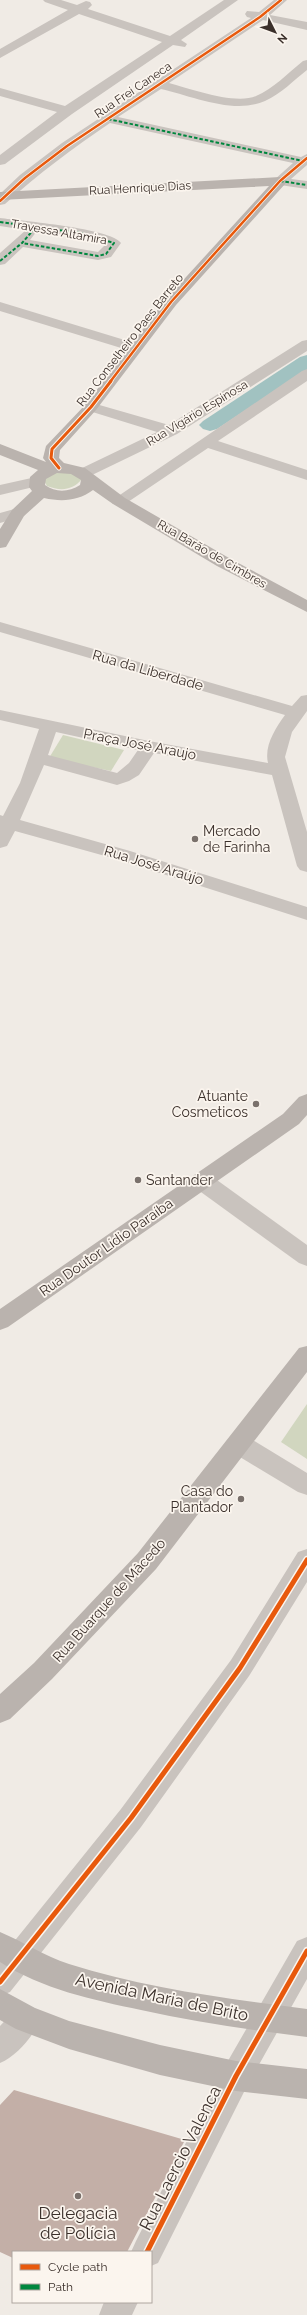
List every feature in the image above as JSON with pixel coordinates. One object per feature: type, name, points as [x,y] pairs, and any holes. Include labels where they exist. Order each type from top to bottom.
[{"type":"main road","name":"Rua Henrique Dias","points":[[3,197],[280,181]]},
{"type":"main road","name":"Rua Conselheiro Paes Barreto","points":[[55,469],[51,458],[52,449],[91,407],[170,302],[280,181]]},
{"type":"main road","name":"Rua Barão de Cimbres","points":[[0,449],[55,469],[68,468],[86,477],[119,500],[223,562],[307,607]]},
{"type":"main road","points":[[0,543],[18,513],[39,486],[38,477],[55,469]]},
{"type":"main road","points":[[75,494],[87,487],[86,477]]},
{"type":"main road","name":"Rua Barão de Cimbres","points":[[39,486],[57,496],[75,494],[119,500]]},
{"type":"main road","name":"Rua Doutor Lídio Paraíba","points":[[0,1320],[292,1119],[307,1102]]},
{"type":"main road","name":"Rua Buarque de Mâcedo","points":[[0,1711],[43,1671],[147,1561],[307,1355]]},
{"type":"main road","name":"Avenida Maria de Brito","points":[[9,1952],[85,1984],[204,2009],[307,2023]]},
{"type":"main road","points":[[0,2003],[26,2019],[69,2036],[160,2060],[236,2076],[307,2084]]},
{"type":"street","points":[[49,0],[172,40],[206,53]]},
{"type":"street","points":[[0,54],[94,0]]},
{"type":"street","name":"Rua Frei Caneca","points":[[3,197],[31,173],[108,119],[260,17],[281,0]]},
{"type":"street","points":[[227,3],[260,17],[307,26]]},
{"type":"street","name":"Rua Frei Caneca","points":[[0,161],[67,111],[227,3]]},
{"type":"street","points":[[160,85],[233,101],[248,102],[260,99],[307,64]]},
{"type":"street","points":[[0,92],[67,111]]},
{"type":"street","points":[[108,119],[305,160]]},
{"type":"street","name":"Rua Conselheiro Paes Barreto","points":[[280,181],[305,160]]},
{"type":"street","points":[[280,181],[307,185]]},
{"type":"street","name":"Travessa Altamira","points":[[0,222],[97,236],[110,240],[114,243],[106,254],[98,256],[22,243]]},
{"type":"street","points":[[0,261],[22,243],[34,228]]},
{"type":"street","points":[[0,306],[136,348]]},
{"type":"street","name":"Rua Vigário Espinosa","points":[[86,477],[171,431],[307,344]]},
{"type":"street","name":"Rua Vigário Espinosa","points":[[119,500],[307,374]]},
{"type":"street","points":[[91,407],[171,431]]},
{"type":"street","points":[[205,442],[307,475]]},
{"type":"street","points":[[0,490],[39,486]]},
{"type":"street","points":[[0,518],[18,513]]},
{"type":"street","name":"Rua da Liberdade","points":[[0,627],[301,706]]},
{"type":"street","points":[[301,706],[284,727],[278,742],[276,757],[307,866]]},
{"type":"street","name":"Praça José Araujo","points":[[0,716],[149,747],[281,771]]},
{"type":"street","points":[[0,842],[4,822],[29,783],[49,726]]},
{"type":"street","points":[[38,758],[117,779],[125,778],[131,773],[149,747]]},
{"type":"street","name":"Rua José Araújo","points":[[4,822],[123,855],[307,914]]},
{"type":"street","points":[[202,1181],[307,1257]]},
{"type":"street","points":[[239,1444],[307,1485]]},
{"type":"street","points":[[0,1982],[9,1952],[131,1818],[240,1668],[307,1560]]},
{"type":"street","name":"Rua Laercio Valenca","points":[[148,2251],[236,2076],[307,1951]]},
{"type":"street","points":[[0,2048],[26,2019]]},
{"type":"street","points":[[115,2315],[121,2303]]},
{"type":"green space","points":[[70,472],[82,479],[70,488],[52,488],[47,486],[43,479],[53,473]]},
{"type":"green space","points":[[63,735],[124,750],[111,771],[49,758]]},
{"type":"green space","points":[[307,1404],[307,1459],[281,1442]]},
{"type":"building","name":"Delegacia de Polícia","points":[[14,2090],[185,2140],[128,2251],[12,2251],[12,2258],[0,2252],[0,2105]]},
{"type":"waterway","points":[[210,425],[307,361]]},
{"type":"marked path","points":[[108,119],[303,161]]},
{"type":"marked path","points":[[280,181],[307,185]]},
{"type":"marked path","points":[[0,222],[80,233],[96,236],[114,243],[106,254],[98,256],[22,243]]},
{"type":"marked path","points":[[0,261],[22,243],[35,228]]},
{"type":"cycle path","points":[[0,201],[25,178],[67,146],[260,17],[281,0]]},
{"type":"cycle path","points":[[59,468],[51,458],[52,449],[91,407],[171,302],[280,181],[307,158]]},
{"type":"cycle path","points":[[0,1982],[131,1818],[240,1668],[307,1560]]},
{"type":"cycle path","points":[[148,2251],[236,2076],[307,1951]]},
{"type":"place","name":"Mercado de Farinha","points":[[195,839]]},
{"type":"place","name":"Atuante Cosmeticos","points":[[256,1104]]},
{"type":"place","name":"Santander","points":[[138,1180]]},
{"type":"place","name":"Casa do Plantador","points":[[241,1499]]},
{"type":"place","name":"Delegacia de Polícia","points":[[78,2196]]}]
